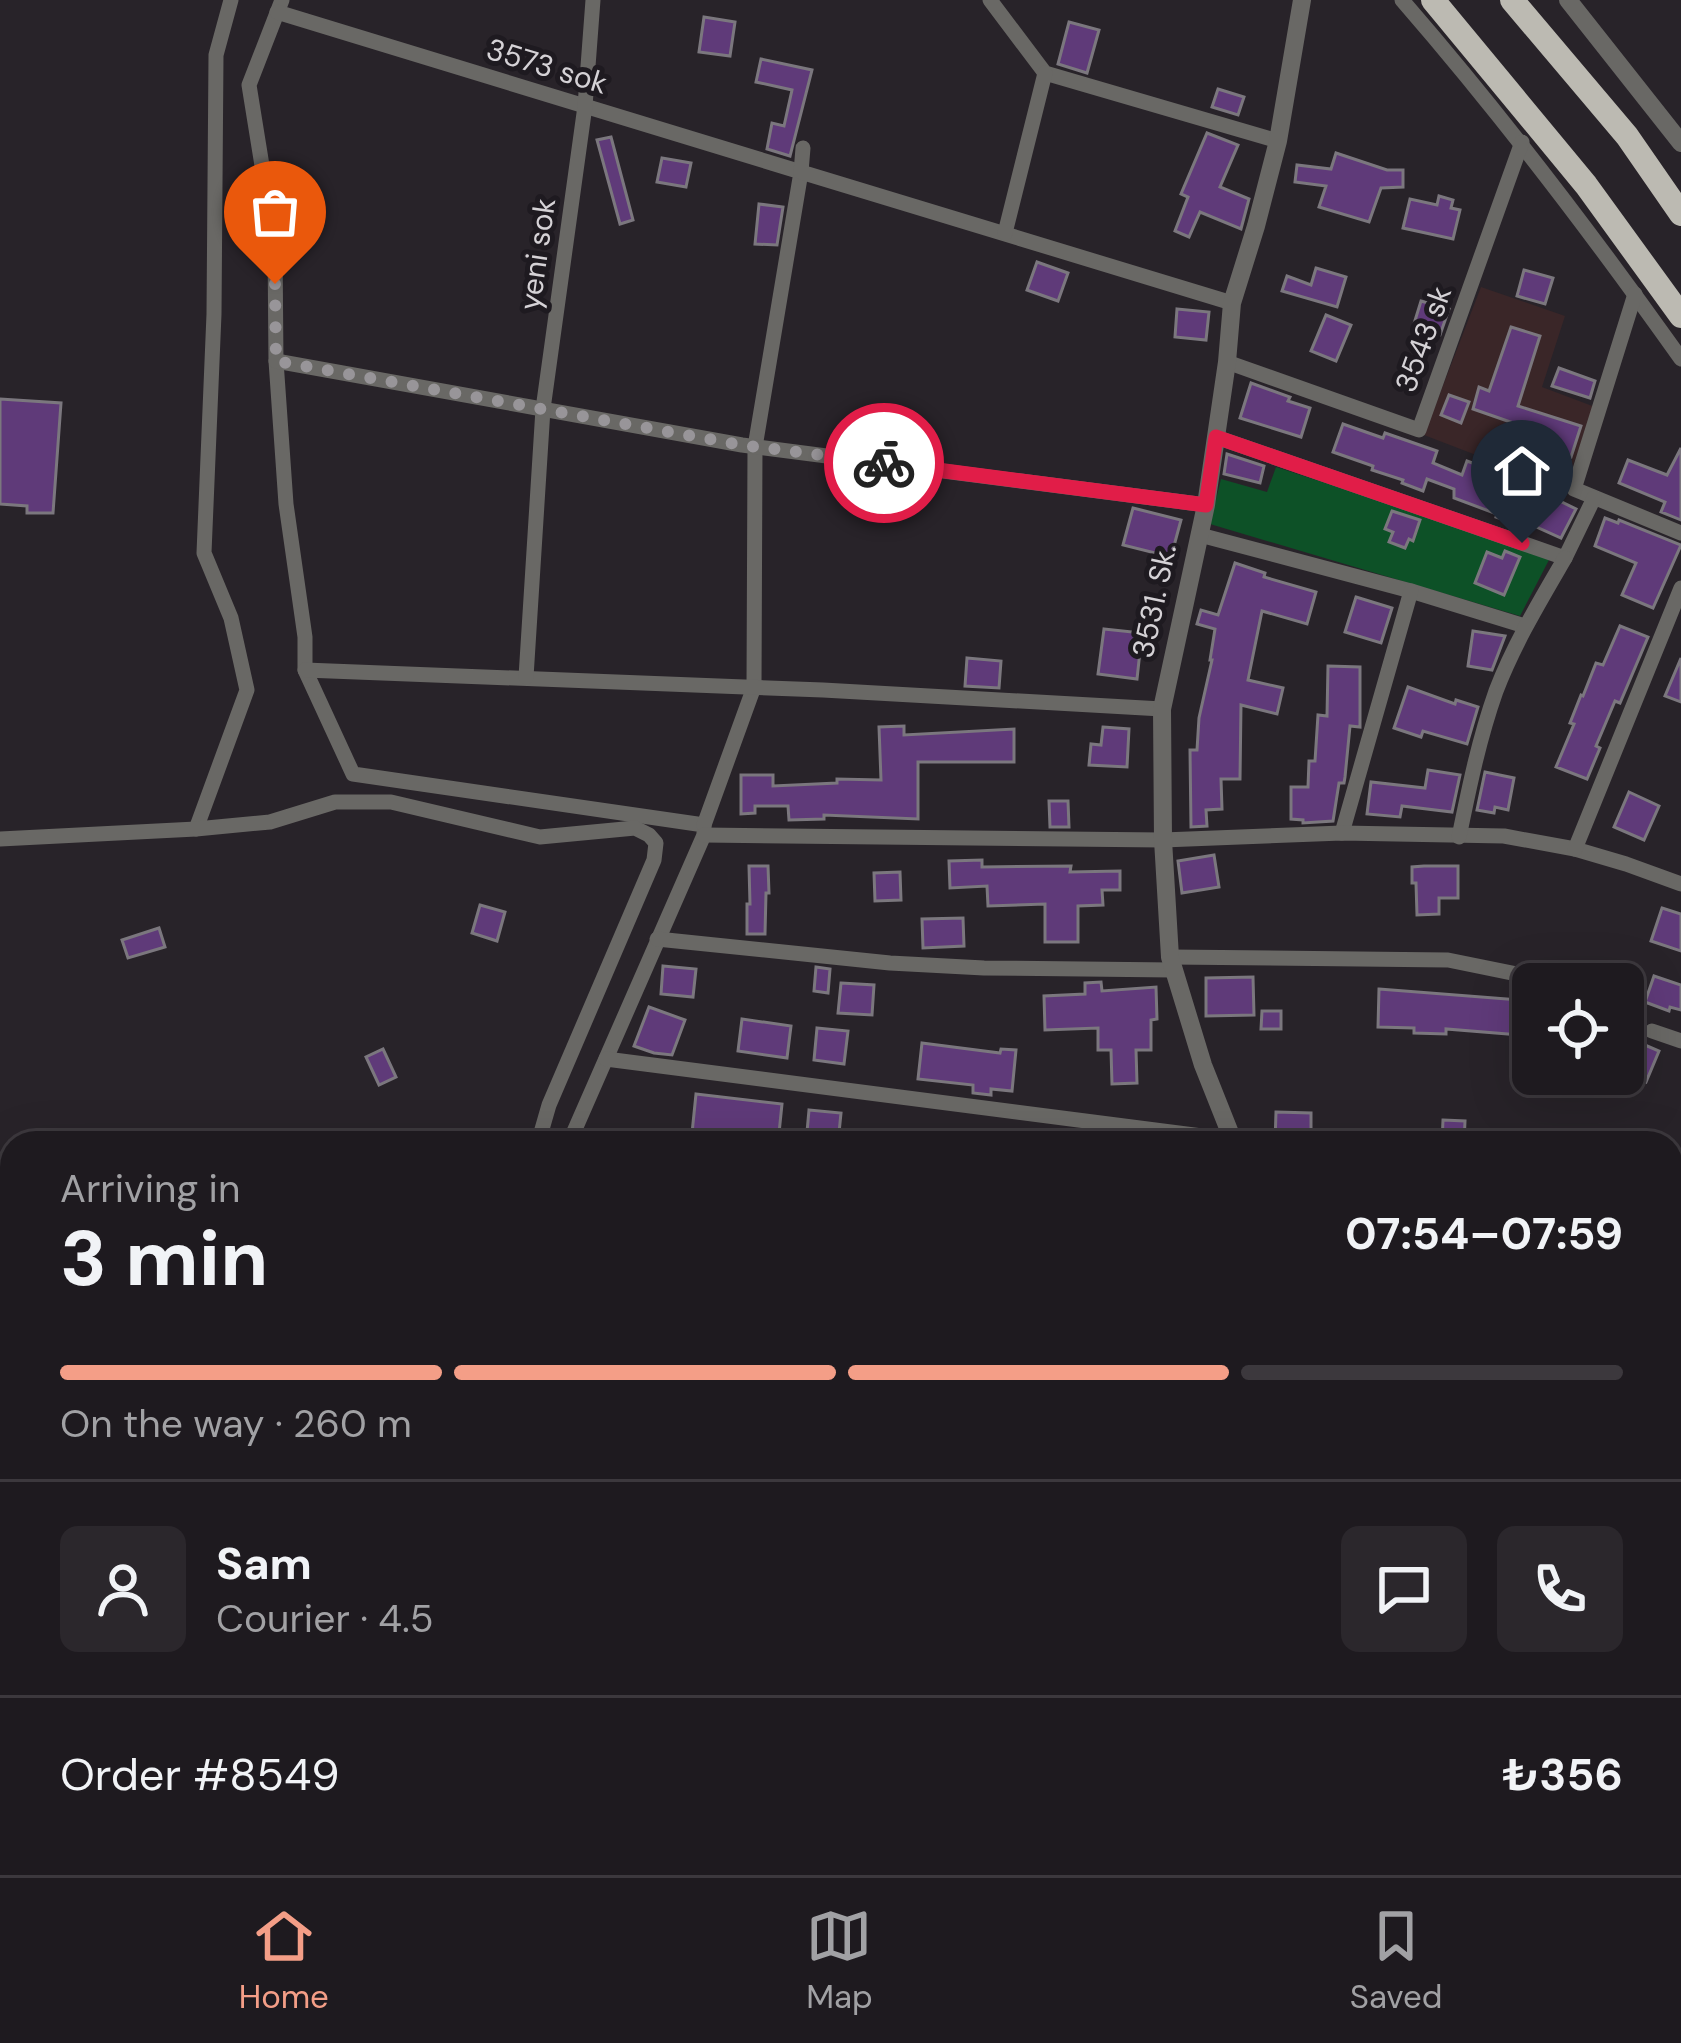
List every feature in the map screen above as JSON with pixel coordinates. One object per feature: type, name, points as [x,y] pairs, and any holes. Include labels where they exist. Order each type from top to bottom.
[{"type":"highway","points":[[1433,0],[1586,185],[1681,316]]},
{"type":"highway","points":[[1512,0],[1627,136],[1681,214]]},
{"type":"street","points":[[196,829],[247,690],[230,618],[205,553],[214,314],[216,55],[231,0]]},
{"type":"street","name":"yeni sok","points":[[526,677],[543,409],[585,106],[593,0]]},
{"type":"street","points":[[990,0],[1045,73],[1278,141]]},
{"type":"street","name":"3531. Sk.","points":[[1230,1131],[1171,964],[1163,840],[1162,709],[1206,505],[1232,302],[1278,141],[1303,0]]},
{"type":"street","points":[[1402,0],[1522,142],[1681,359]]},
{"type":"street","points":[[1568,0],[1681,143]]},
{"type":"street","points":[[279,6],[248,86],[275,246],[276,361],[286,504],[305,637],[305,670],[353,774],[704,830],[1163,840],[1342,833],[1504,836],[1575,849],[1681,884]]},
{"type":"street","name":"3573 sok","points":[[279,6],[585,106],[1232,302]]},
{"type":"street","points":[[1005,233],[1045,73]]},
{"type":"street","name":"3543 sk","points":[[1227,362],[1419,430],[1522,142]]},
{"type":"street","points":[[574,1131],[704,830],[754,687],[755,446],[802,148]]},
{"type":"street","points":[[1635,294],[1574,489],[1681,533]]},
{"type":"street","points":[[276,361],[755,446],[1206,505]]},
{"type":"street","points":[[1216,437],[1565,558]]},
{"type":"street","points":[[1459,837],[1489,714],[1526,626],[1594,497]]},
{"type":"street","points":[[1200,535],[1526,626]]},
{"type":"street","points":[[1575,849],[1681,588]]},
{"type":"street","points":[[1342,833],[1411,591]]},
{"type":"street","points":[[305,670],[1162,709]]},
{"type":"street","points":[[0,839],[270,822],[335,802],[391,802],[540,837],[635,828],[649,835],[656,843],[654,860],[541,1131]]},
{"type":"street","points":[[657,939],[937,966],[1448,960],[1512,973]]},
{"type":"street","points":[[1652,1030],[1681,1041]]},
{"type":"street","points":[[606,1059],[1151,1131]]},
{"type":"shaded area","points":[[1481,287],[1565,316],[1542,387],[1595,407],[1564,489],[1424,435]]},
{"type":"green space","points":[[1276,467],[1551,556],[1520,616],[1210,524],[1221,479],[1267,492]]},
{"type":"building","points":[[704,17],[735,22],[730,56],[699,52]]},
{"type":"building","points":[[1069,22],[1099,30],[1087,73],[1058,64]]},
{"type":"building","points":[[761,59],[812,70],[790,156],[767,149],[772,123],[784,126],[792,90],[756,82]]},
{"type":"building","points":[[1218,89],[1244,97],[1238,115],[1212,107]]},
{"type":"building","points":[[1207,133],[1238,145],[1220,187],[1249,199],[1241,229],[1200,212],[1189,237],[1175,231],[1188,197],[1181,194]]},
{"type":"building","points":[[611,137],[633,220],[620,224],[597,140]]},
{"type":"building","points":[[1336,153],[1387,170],[1403,170],[1403,187],[1381,188],[1369,222],[1319,207],[1326,186],[1295,182],[1297,165],[1331,169]]},
{"type":"building","points":[[662,158],[691,163],[686,187],[657,182]]},
{"type":"building","points":[[1439,196],[1453,200],[1451,208],[1460,210],[1453,239],[1403,228],[1410,199],[1437,205]]},
{"type":"building","points":[[759,204],[783,207],[777,245],[755,244]]},
{"type":"building","points":[[1037,262],[1068,273],[1058,301],[1027,290]]},
{"type":"building","points":[[1316,268],[1346,277],[1337,307],[1282,291],[1287,276],[1311,285]]},
{"type":"building","points":[[1524,270],[1553,278],[1545,304],[1517,296]]},
{"type":"building","points":[[1421,301],[1449,309],[1440,335],[1413,327]]},
{"type":"building","points":[[1177,309],[1209,312],[1206,340],[1175,337]]},
{"type":"building","points":[[1326,315],[1351,325],[1336,361],[1311,351]]},
{"type":"building","points":[[1511,327],[1540,336],[1518,406],[1581,426],[1571,457],[1514,439],[1519,425],[1473,409],[1479,387],[1489,391]]},
{"type":"building","points":[[1559,368],[1595,381],[1590,398],[1552,386]]},
{"type":"building","points":[[1251,383],[1310,408],[1301,437],[1240,418]]},
{"type":"building","points":[[1449,395],[1469,402],[1461,423],[1441,415]]},
{"type":"building","points":[[0,399],[61,403],[53,513],[27,513],[27,506],[0,504]]},
{"type":"building","points":[[1343,424],[1437,451],[1433,463],[1462,475],[1467,461],[1500,473],[1496,484],[1524,494],[1527,485],[1576,509],[1561,538],[1521,520],[1519,525],[1496,517],[1454,498],[1454,489],[1427,479],[1423,491],[1333,452]]},
{"type":"building","points":[[1681,448],[1681,520],[1661,512],[1665,502],[1619,483],[1628,460],[1667,475]]},
{"type":"building","points":[[1227,454],[1264,466],[1260,483],[1224,474]]},
{"type":"building","points":[[1133,508],[1181,520],[1171,557],[1123,545]]},
{"type":"building","points":[[1392,511],[1420,520],[1413,541],[1409,539],[1405,548],[1389,542],[1393,532],[1385,529]]},
{"type":"building","points":[[1605,518],[1681,545],[1653,608],[1622,595],[1636,563],[1595,546]]},
{"type":"building","points":[[1505,551],[1520,557],[1504,595],[1475,583],[1487,552],[1502,558]]},
{"type":"building","points":[[1235,563],[1316,592],[1307,624],[1262,611],[1248,680],[1283,688],[1277,714],[1241,705],[1240,779],[1221,779],[1222,809],[1206,810],[1207,826],[1191,827],[1190,750],[1197,750],[1215,629],[1197,624],[1201,610],[1218,615]]},
{"type":"building","points":[[1356,597],[1392,608],[1381,643],[1345,632]]},
{"type":"building","points":[[1620,626],[1648,637],[1620,703],[1615,701],[1587,779],[1556,767],[1581,695],[1596,663],[1603,665]]},
{"type":"building","points":[[1104,629],[1142,633],[1137,679],[1098,674]]},
{"type":"building","points":[[1473,631],[1505,636],[1492,670],[1468,666]]},
{"type":"building","points":[[967,658],[1001,661],[999,688],[965,686]]},
{"type":"building","points":[[1681,658],[1681,702],[1665,696]]},
{"type":"building","points":[[1328,666],[1360,667],[1360,727],[1350,726],[1344,783],[1339,783],[1333,821],[1303,823],[1291,819],[1291,787],[1308,787],[1318,715],[1327,716]]},
{"type":"building","points":[[1408,687],[1478,707],[1467,744],[1394,728]]},
{"type":"building","points":[[904,726],[904,735],[1014,729],[1014,762],[918,762],[918,819],[824,815],[824,819],[789,820],[788,806],[755,806],[755,813],[741,814],[741,775],[773,775],[773,786],[881,780],[879,727]]},
{"type":"building","points":[[1103,727],[1129,729],[1127,767],[1089,765],[1091,744],[1101,745]]},
{"type":"building","points":[[1428,770],[1460,775],[1452,812],[1402,806],[1400,817],[1367,814],[1371,782],[1425,788]]},
{"type":"building","points":[[1485,772],[1514,778],[1508,810],[1477,810]]},
{"type":"building","points":[[1629,792],[1659,806],[1644,840],[1614,827]]},
{"type":"building","points":[[1049,801],[1068,801],[1069,827],[1050,827]]},
{"type":"building","points":[[1214,855],[1219,887],[1182,893],[1178,861]]},
{"type":"building","points":[[982,860],[982,867],[1120,871],[1120,890],[1102,890],[1103,905],[1078,906],[1078,942],[1045,942],[1045,904],[988,906],[987,886],[950,888],[949,861]]},
{"type":"building","points":[[749,866],[768,866],[765,934],[747,934]]},
{"type":"building","points":[[1458,866],[1458,898],[1439,898],[1439,914],[1417,915],[1412,867]]},
{"type":"building","points":[[900,872],[901,900],[875,901],[874,873]]},
{"type":"building","points":[[480,905],[505,912],[497,941],[472,933]]},
{"type":"building","points":[[1662,908],[1681,914],[1681,951],[1651,941]]},
{"type":"building","points":[[963,918],[964,946],[923,948],[922,919]]},
{"type":"building","points":[[159,928],[165,947],[128,958],[122,940]]},
{"type":"building","points":[[663,966],[696,969],[693,997],[661,994]]},
{"type":"building","points":[[816,967],[830,969],[828,993],[814,991]]},
{"type":"building","points":[[1654,976],[1681,985],[1681,1010],[1645,1002]]},
{"type":"building","points":[[1253,977],[1254,1015],[1206,1016],[1206,978]]},
{"type":"building","points":[[1101,982],[1102,991],[1156,987],[1151,1050],[1136,1050],[1137,1083],[1112,1084],[1111,1050],[1098,1050],[1098,1028],[1045,1030],[1044,996],[1085,994],[1085,983]]},
{"type":"building","points":[[841,983],[874,985],[872,1015],[838,1013]]},
{"type":"building","points":[[1379,989],[1512,999],[1512,1034],[1446,1029],[1446,1034],[1414,1033],[1414,1028],[1378,1027]]},
{"type":"building","points":[[649,1007],[685,1020],[672,1055],[634,1046]]},
{"type":"building","points":[[1262,1011],[1281,1011],[1281,1029],[1261,1029]]},
{"type":"building","points":[[742,1019],[791,1026],[787,1058],[738,1051]]},
{"type":"building","points":[[817,1028],[848,1031],[844,1064],[814,1060]]},
{"type":"building","points":[[922,1043],[1000,1053],[1001,1049],[1016,1050],[1012,1091],[973,1093],[973,1085],[918,1079]]},
{"type":"building","points":[[1644,1045],[1659,1051],[1644,1081]]},
{"type":"building","points":[[383,1049],[396,1077],[379,1085],[366,1057]]},
{"type":"building","points":[[696,1094],[782,1104],[779,1131],[692,1131]]},
{"type":"building","points":[[809,1110],[841,1113],[839,1131],[807,1131]]},
{"type":"building","points":[[1276,1112],[1311,1113],[1311,1131],[1275,1131]]},
{"type":"building","points":[[1443,1120],[1465,1121],[1465,1131],[1443,1131]]},
{"type":"way so far","points":[[275,284],[276,361],[742,445],[884,463]]},
{"type":"route","points":[[884,463],[1206,505],[1216,437],[1522,543]]}]
